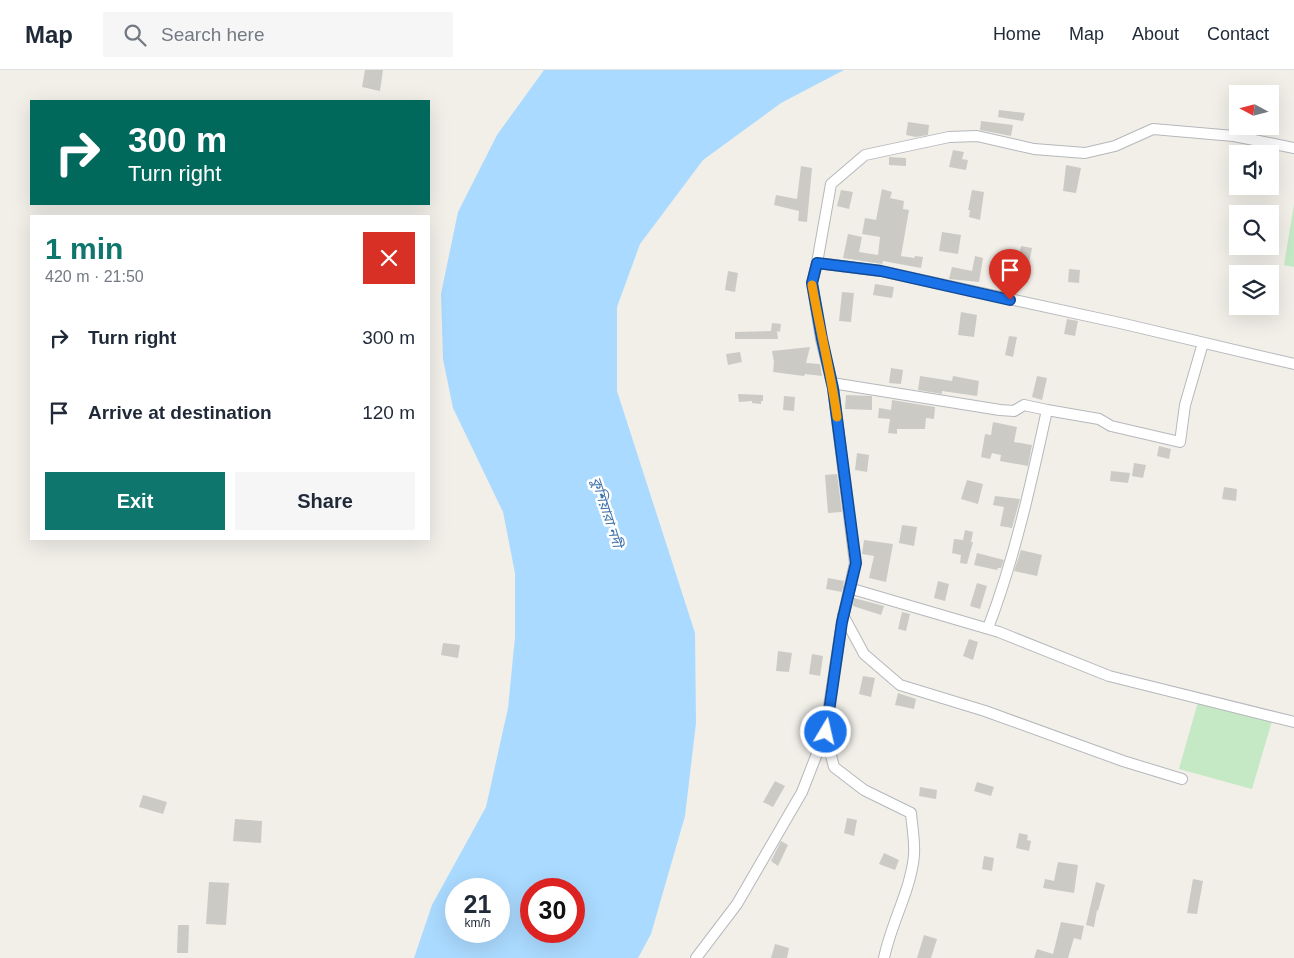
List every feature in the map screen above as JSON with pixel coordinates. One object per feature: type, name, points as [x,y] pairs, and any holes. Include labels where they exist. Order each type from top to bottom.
[{"type":"street","points":[[696,958],[737,904],[802,792],[826,732],[843,615],[856,563],[832,383],[812,283],[831,184],[866,155],[949,137],[977,136],[1034,149],[1085,153],[1115,146],[1153,130],[1234,136],[1294,148]]},
{"type":"street","points":[[817,263],[881,271],[1294,364]]},
{"type":"street","points":[[832,383],[970,406],[1014,411],[1024,405],[1099,419],[1111,426],[1180,442],[1186,405],[1203,342]]},
{"type":"street","points":[[988,628],[1002,591],[1021,526],[1047,410]]},
{"type":"street","points":[[850,588],[988,628],[1109,676],[1247,708],[1294,722]]},
{"type":"street","points":[[843,615],[864,654],[900,685],[985,712],[1123,761],[1182,779]]},
{"type":"street","points":[[826,732],[834,767],[864,790],[911,813],[914,854],[908,882],[888,937],[884,958]]},
{"type":"green space","points":[[1294,204],[1294,267],[1284,265]]},
{"type":"green space","points":[[1198,702],[1272,721],[1252,789],[1179,769]]},
{"type":"water","name":"কুশিয়ারা নদী","points":[[544,70],[844,70],[781,103],[703,160],[640,244],[617,307],[617,391],[695,633],[696,723],[685,816],[651,934],[638,958],[414,958],[432,905],[445,881],[445,943],[510,943],[510,878],[447,878],[486,807],[508,708],[515,637],[515,573],[503,512],[453,408],[443,359],[441,294],[458,212],[497,135]]},
{"type":"building","points":[[365,70],[383,70],[380,91],[362,87]]},
{"type":"building","points":[[999,110],[1025,113],[1023,121],[998,117]]},
{"type":"building","points":[[981,121],[1013,125],[1011,136],[980,130]]},
{"type":"building","points":[[908,122],[929,125],[928,135],[916,137],[906,135]]},
{"type":"building","points":[[953,150],[964,152],[962,159],[968,160],[966,170],[949,167]]},
{"type":"building","points":[[889,157],[906,158],[906,166],[889,165]]},
{"type":"building","points":[[1066,165],[1081,168],[1076,193],[1063,191]]},
{"type":"building","points":[[801,166],[812,168],[807,222],[798,221],[799,211],[774,205],[776,195],[797,199]]},
{"type":"building","points":[[882,189],[892,192],[890,198],[904,201],[903,209],[909,210],[901,256],[923,257],[921,268],[883,261],[882,264],[843,258],[848,234],[862,237],[859,252],[878,255],[880,237],[862,234],[865,218],[876,220]]},
{"type":"building","points":[[841,190],[853,192],[849,209],[837,206]]},
{"type":"building","points":[[972,190],[984,192],[980,220],[969,217],[970,210],[968,210]]},
{"type":"building","points":[[942,232],[961,235],[958,254],[939,251]]},
{"type":"building","points":[[1021,246],[1032,248],[1029,263],[1018,262]]},
{"type":"building","points":[[975,256],[983,258],[979,282],[949,279],[952,267],[972,271]]},
{"type":"building","points":[[1004,264],[1015,267],[1011,289],[999,287]]},
{"type":"building","points":[[1069,269],[1080,270],[1079,283],[1068,282]]},
{"type":"building","points":[[728,271],[738,273],[735,292],[725,290]]},
{"type":"building","points":[[875,284],[894,287],[892,298],[873,295]]},
{"type":"building","points":[[842,292],[854,293],[851,322],[839,321]]},
{"type":"building","points":[[961,312],[977,315],[974,337],[958,335]]},
{"type":"building","points":[[1067,319],[1078,321],[1075,336],[1064,334]]},
{"type":"building","points":[[772,323],[781,324],[780,332],[777,331],[778,339],[735,339],[735,332],[771,331]]},
{"type":"building","points":[[1009,336],[1017,337],[1013,357],[1005,355]]},
{"type":"building","points":[[810,347],[806,363],[820,364],[822,376],[773,372],[772,351]]},
{"type":"building","points":[[740,352],[742,362],[728,365],[726,354]]},
{"type":"building","points":[[891,368],[903,370],[901,384],[889,383]]},
{"type":"building","points":[[920,376],[952,381],[953,376],[979,381],[977,396],[942,391],[942,394],[918,390]]},
{"type":"building","points":[[1037,376],[1047,378],[1042,400],[1032,397]]},
{"type":"building","points":[[738,394],[763,395],[763,401],[761,401],[761,404],[752,403],[752,401],[739,402]]},
{"type":"building","points":[[846,395],[872,396],[872,410],[845,409]]},
{"type":"building","points":[[784,396],[795,397],[794,411],[783,410]]},
{"type":"building","points":[[892,400],[935,407],[934,419],[926,418],[925,429],[897,429],[897,434],[888,433],[890,419],[878,418],[879,408],[891,410]]},
{"type":"building","points":[[993,422],[1017,427],[1014,442],[1032,445],[1028,466],[1000,461],[1001,455],[992,453],[990,459],[981,457],[985,434],[991,435]]},
{"type":"building","points":[[1159,446],[1171,449],[1169,459],[1157,456]]},
{"type":"building","points":[[857,453],[869,455],[867,472],[855,470]]},
{"type":"building","points":[[1134,463],[1146,465],[1143,478],[1132,476]]},
{"type":"building","points":[[1111,471],[1130,473],[1128,483],[1110,481]]},
{"type":"building","points":[[837,474],[842,512],[828,513],[825,475]]},
{"type":"building","points":[[967,480],[983,484],[978,504],[961,499]]},
{"type":"building","points":[[1224,487],[1237,489],[1236,501],[1222,499]]},
{"type":"building","points":[[995,496],[1020,499],[1012,528],[1000,526],[1004,507],[993,505]]},
{"type":"building","points":[[902,525],[917,527],[914,546],[899,543]]},
{"type":"building","points":[[965,530],[973,532],[971,542],[973,542],[967,564],[960,563],[961,555],[952,553],[954,539],[963,540]]},
{"type":"building","points":[[864,540],[893,544],[886,582],[869,578],[874,556],[862,554]]},
{"type":"building","points":[[1021,550],[1042,555],[1037,576],[1014,571]]},
{"type":"building","points":[[977,553],[1004,560],[1001,568],[997,570],[974,565]]},
{"type":"building","points":[[828,578],[844,581],[842,592],[826,589]]},
{"type":"building","points":[[938,581],[949,584],[945,601],[934,598]]},
{"type":"building","points":[[977,583],[987,586],[980,609],[970,606]]},
{"type":"building","points":[[854,598],[884,606],[881,615],[853,606]]},
{"type":"building","points":[[902,612],[910,614],[906,631],[898,629]]},
{"type":"building","points":[[969,639],[978,642],[973,660],[963,656]]},
{"type":"building","points":[[443,643],[460,645],[458,658],[441,655]]},
{"type":"building","points":[[778,651],[792,653],[789,672],[776,671]]},
{"type":"building","points":[[812,654],[823,656],[820,676],[809,674]]},
{"type":"building","points":[[863,676],[875,678],[871,697],[859,694]]},
{"type":"building","points":[[898,693],[916,699],[914,709],[895,705]]},
{"type":"building","points":[[775,781],[785,786],[773,807],[763,802]]},
{"type":"building","points":[[977,782],[994,787],[991,796],[974,791]]},
{"type":"building","points":[[920,787],[937,790],[936,799],[919,796]]},
{"type":"building","points":[[143,795],[167,802],[163,814],[139,807]]},
{"type":"building","points":[[847,818],[857,820],[854,836],[844,833]]},
{"type":"building","points":[[235,819],[262,821],[261,843],[233,841]]},
{"type":"building","points":[[1019,833],[1028,835],[1027,840],[1031,841],[1029,851],[1016,848]]},
{"type":"building","points":[[781,841],[788,845],[778,866],[771,861]]},
{"type":"building","points":[[884,853],[899,860],[895,870],[879,864]]},
{"type":"building","points":[[984,856],[994,858],[992,871],[982,869]]},
{"type":"building","points":[[1058,862],[1078,865],[1074,893],[1043,888],[1045,879],[1054,881]]},
{"type":"building","points":[[1193,879],[1203,881],[1197,914],[1187,913]]},
{"type":"building","points":[[209,882],[229,883],[226,925],[206,924]]},
{"type":"building","points":[[1096,882],[1105,885],[1094,927],[1086,925]]},
{"type":"building","points":[[1061,922],[1084,926],[1081,940],[1074,938],[1068,958],[1034,958],[1037,949],[1053,954]]},
{"type":"building","points":[[178,925],[189,925],[188,953],[177,953]]},
{"type":"building","points":[[924,935],[937,939],[931,958],[917,958]]},
{"type":"building","points":[[775,944],[789,948],[787,958],[771,958]]},
{"type":"slow traffic","points":[[812,285],[837,417]]},
{"type":"route","points":[[826,732],[842,622],[856,563],[833,388],[812,283],[817,263],[881,271],[1010,300]]}]
